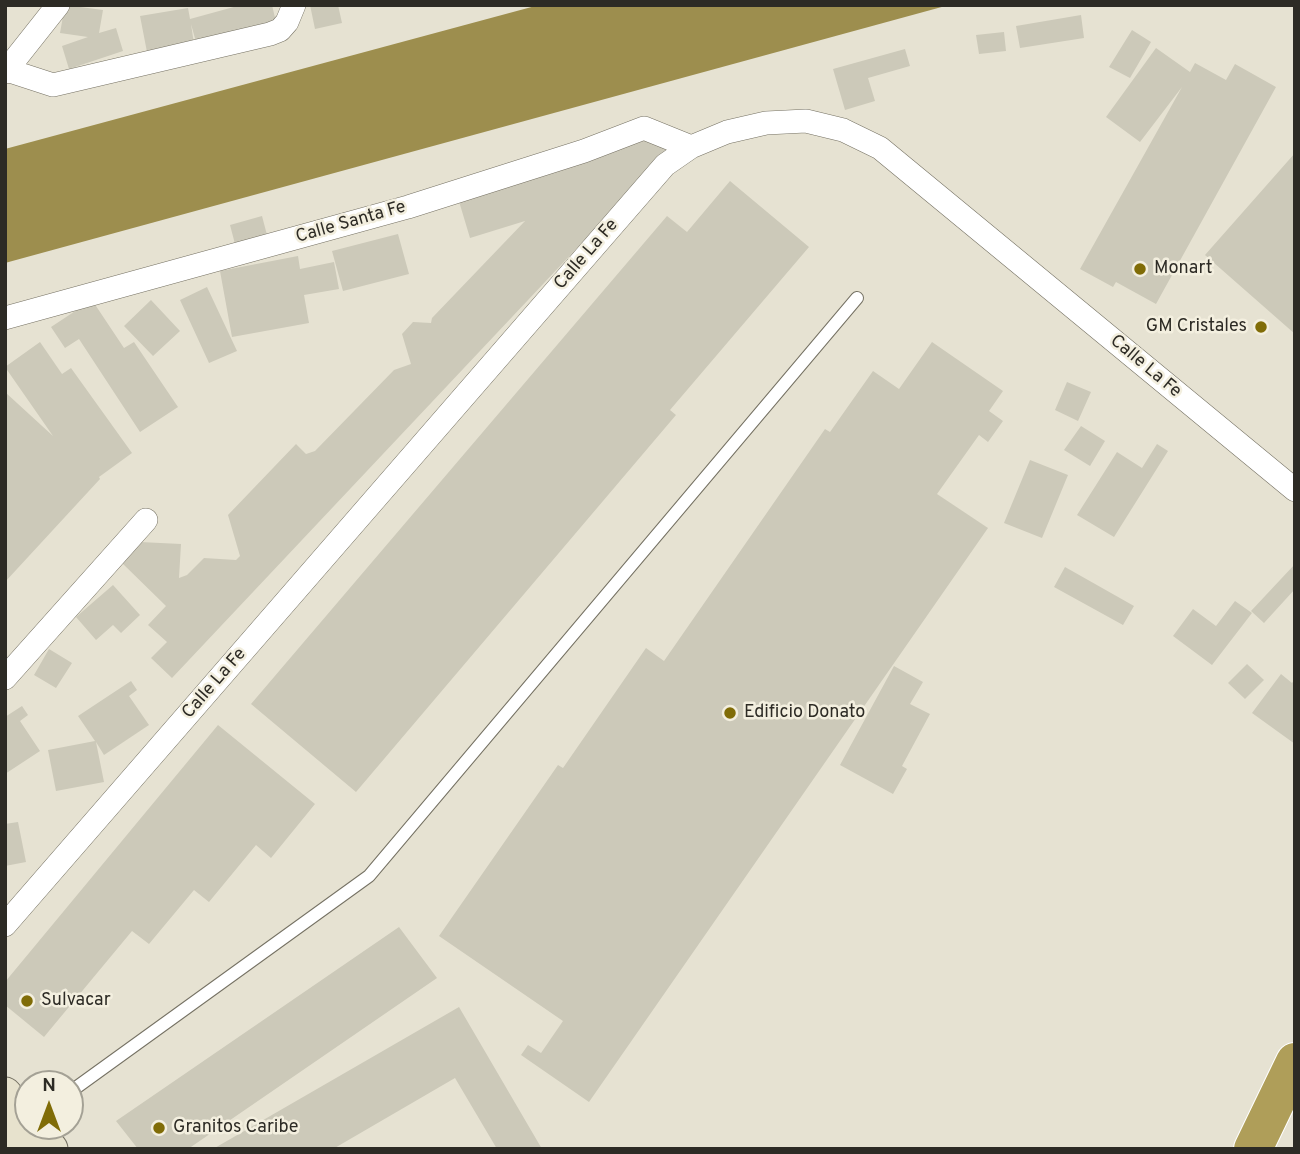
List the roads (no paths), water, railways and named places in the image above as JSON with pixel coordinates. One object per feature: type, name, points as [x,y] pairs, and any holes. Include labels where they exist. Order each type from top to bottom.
[{"type":"highway","points":[[1253,1149],[1295,1062]]},
{"type":"highway","points":[[1275,1149],[1295,1104]]},
{"type":"street","points":[[58,5],[6,71],[52,85],[270,34],[280,30],[287,22],[294,5]]},
{"type":"street","name":"Calle La Fe","points":[[5,925],[665,165],[691,147],[727,132],[766,123],[806,121],[843,130],[880,148],[1295,491]]},
{"type":"street","name":"Calle Santa Fe","points":[[5,318],[408,207],[584,151],[644,128],[691,147]]},
{"type":"street","points":[[5,678],[146,520]]},
{"type":"street","points":[[5,1138],[14,1149]]},
{"type":"lane","points":[[84,1082],[369,876],[857,298]]},
{"type":"place","name":"Monart","points":[[1140,269]]},
{"type":"place","name":"GM Cristales","points":[[1261,327]]},
{"type":"place","name":"Edificio Donato","points":[[730,713]]},
{"type":"place","name":"Sulvacar","points":[[27,1001]]},
{"type":"place","name":"Granitos Caribe","points":[[159,1128]]}]
